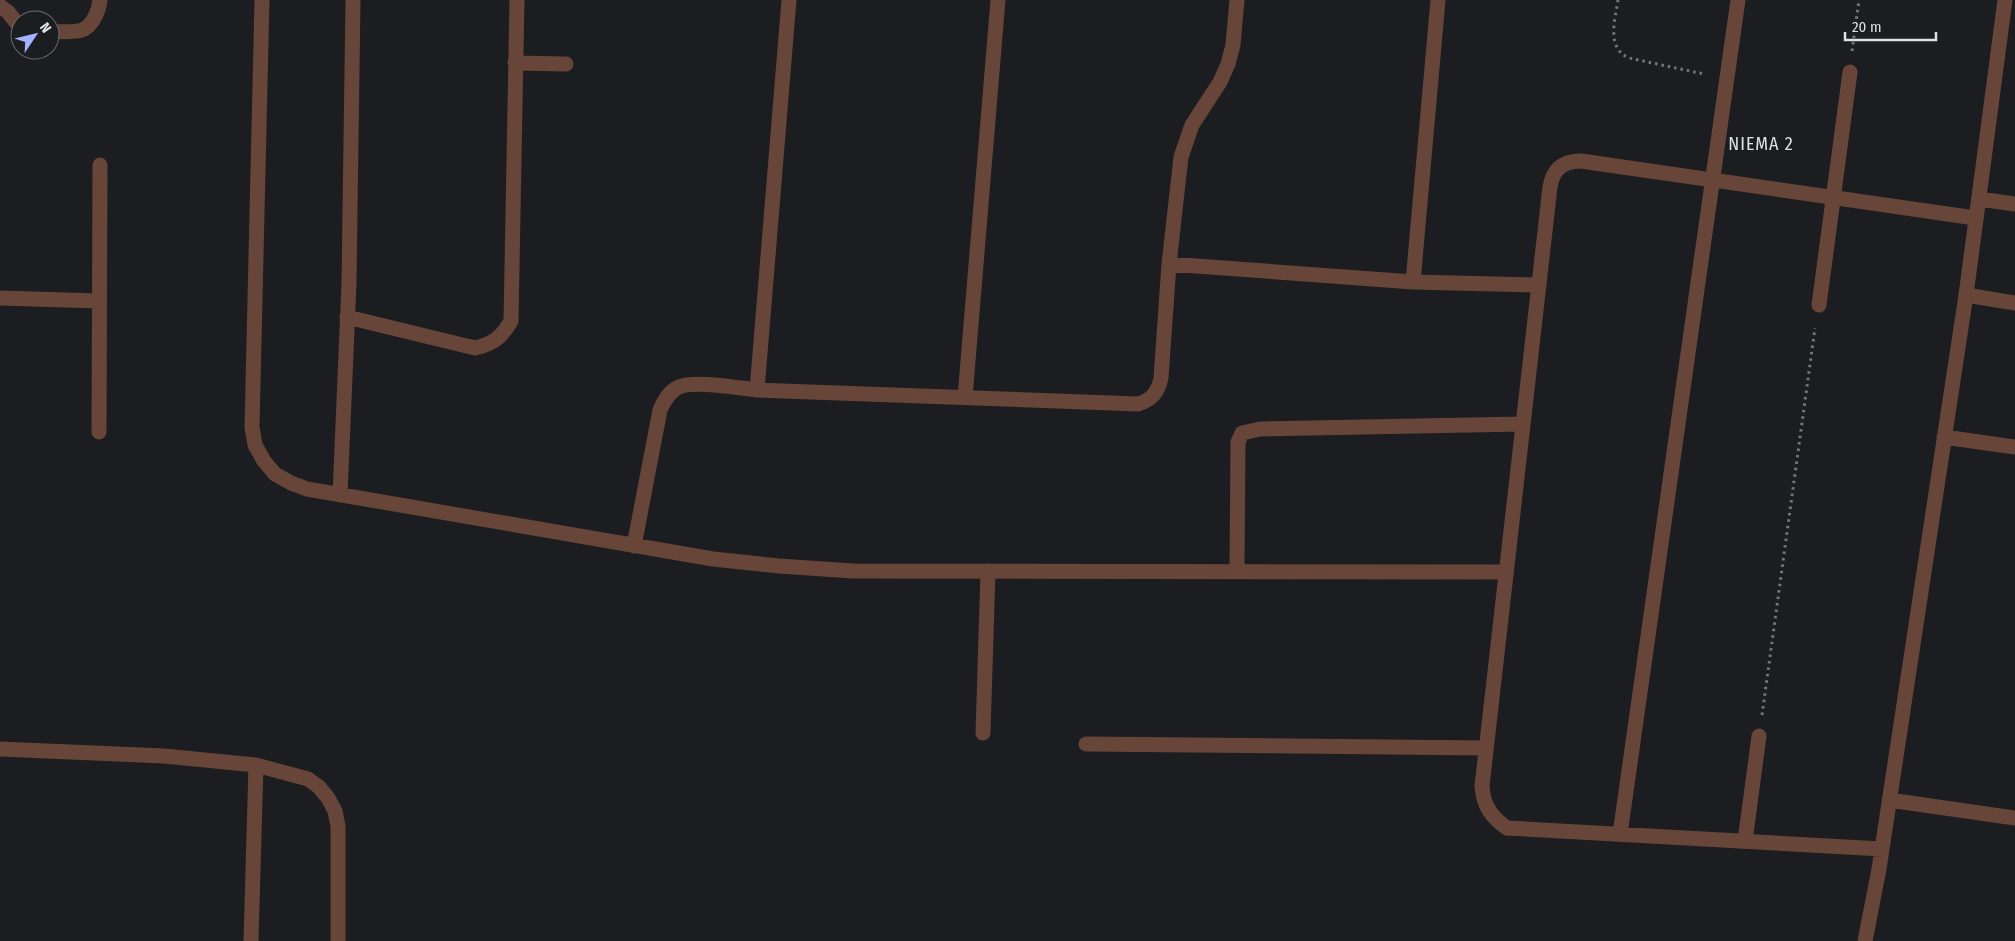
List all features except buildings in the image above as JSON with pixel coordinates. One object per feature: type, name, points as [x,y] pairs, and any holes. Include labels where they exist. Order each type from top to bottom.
[{"type":"street","points":[[60,31],[83,30],[92,21],[100,0]]},
{"type":"street","points":[[262,0],[252,427],[255,445],[264,461],[275,474],[291,483],[340,495],[582,535],[713,560],[779,566],[853,571],[1506,572]]},
{"type":"street","points":[[340,495],[347,317],[352,0]]},
{"type":"street","points":[[347,317],[475,348],[492,343],[506,331],[511,321],[512,310],[517,0]]},
{"type":"street","points":[[756,390],[789,0]]},
{"type":"street","points":[[965,397],[998,0]]},
{"type":"street","points":[[634,546],[660,410],[670,392],[678,387],[689,384],[756,390],[1138,404],[1151,398],[1156,392],[1161,378],[1169,264],[1181,157],[1192,125],[1220,82],[1228,64],[1233,45],[1238,0]]},
{"type":"street","points":[[1413,282],[1438,0]]},
{"type":"street","points":[[1620,834],[1738,0]]},
{"type":"street","points":[[1865,941],[1882,849],[1966,295],[2005,0]]},
{"type":"street","points":[[0,6],[10,14]]},
{"type":"street","points":[[515,62],[566,64]]},
{"type":"street","points":[[1819,305],[1850,72]]},
{"type":"street","points":[[1882,849],[1506,828],[1491,814],[1482,796],[1551,180],[1557,168],[1564,164],[1581,162],[1976,218]]},
{"type":"street","points":[[99,432],[100,165]]},
{"type":"street","points":[[1979,199],[2015,204]]},
{"type":"street","points":[[1169,264],[1413,282],[1539,285]]},
{"type":"street","points":[[1966,295],[2015,303]]},
{"type":"street","points":[[0,298],[99,300]]},
{"type":"street","points":[[1237,571],[1238,442],[1242,433],[1260,429],[1523,424]]},
{"type":"street","points":[[1944,437],[2015,447]]},
{"type":"street","points":[[983,733],[988,571]]},
{"type":"street","points":[[1745,841],[1759,736]]},
{"type":"street","points":[[1086,744],[1486,748]]},
{"type":"street","points":[[0,749],[164,756],[256,765],[308,779],[320,787],[328,798],[335,811],[338,826],[338,941]]},
{"type":"street","points":[[251,941],[256,765]]},
{"type":"street","points":[[1889,800],[2015,818]]},
{"type":"path","points":[[1618,0],[1614,36],[1615,45],[1624,56],[1726,78]]},
{"type":"path","points":[[1850,72],[1859,0]]},
{"type":"path","points":[[1759,736],[1819,305]]},
{"type":"district","name":"NIEMA 2","points":[[1761,144]]}]
